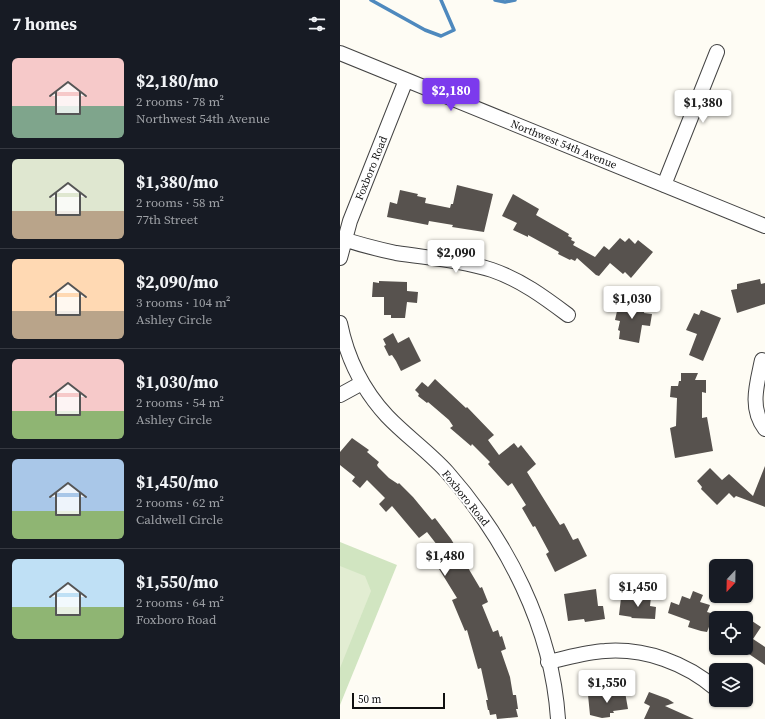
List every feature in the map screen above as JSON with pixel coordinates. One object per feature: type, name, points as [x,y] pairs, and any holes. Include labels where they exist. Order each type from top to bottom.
[{"type":"street","points":[[664,185],[717,52]]},
{"type":"street","name":"Northwest 54th Avenue","points":[[340,53],[765,226]]},
{"type":"street","name":"Foxboro Road","points":[[340,258],[342,239],[406,80]]},
{"type":"street","points":[[342,239],[395,252],[466,263],[492,270],[517,280],[540,294],[568,315]]},
{"type":"street","name":"Foxboro Road","points":[[340,323],[343,339],[351,362],[374,401],[388,417],[446,471],[470,499],[508,556],[524,590],[538,627],[548,662],[558,719]]},
{"type":"street","points":[[762,360],[755,388],[755,402],[758,416],[765,429]]},
{"type":"street","points":[[340,395],[362,383]]},
{"type":"street","points":[[548,662],[605,651],[627,651],[648,654],[669,660],[689,670],[709,684]]},
{"type":"green space","points":[[340,542],[397,565],[340,705]]},
{"type":"green space","points":[[340,566],[365,576],[371,591],[340,668]]},
{"type":"building","points":[[457,185],[493,194],[484,232],[452,227],[453,225],[429,221],[428,225],[387,217],[390,202],[397,204],[400,190],[418,194],[417,196],[426,198],[425,203],[450,208],[451,204],[453,204]]},
{"type":"building","points":[[513,194],[539,209],[536,215],[569,234],[568,236],[572,238],[571,240],[575,242],[573,245],[595,257],[604,246],[609,250],[620,238],[625,242],[629,238],[635,244],[638,240],[653,252],[631,278],[625,272],[623,274],[610,263],[599,276],[596,275],[577,258],[575,261],[570,260],[558,254],[559,252],[528,235],[528,237],[513,230],[517,223],[502,216]]},
{"type":"building","points":[[760,279],[761,284],[765,283],[765,304],[737,313],[731,290],[737,289],[737,284]]},
{"type":"building","points":[[379,281],[407,282],[407,291],[418,292],[417,303],[407,302],[405,318],[391,318],[391,315],[384,315],[384,297],[372,297],[373,282],[379,283]]},
{"type":"building","points":[[620,298],[646,303],[644,313],[652,314],[650,326],[642,325],[639,343],[619,339],[620,331],[618,330],[620,321],[615,320]]},
{"type":"building","points":[[701,310],[721,318],[703,361],[689,355],[697,334],[686,330],[694,313],[699,315]]},
{"type":"building","points":[[393,333],[398,343],[409,337],[421,361],[401,371],[392,355],[389,356],[384,346],[386,345],[383,339]]},
{"type":"building","points":[[681,373],[698,373],[695,380],[706,380],[706,393],[702,392],[702,418],[707,417],[713,451],[675,458],[670,428],[676,426],[677,398],[670,397],[671,386],[678,386],[679,381],[681,381]]},
{"type":"building","points":[[435,379],[466,408],[467,407],[494,435],[488,440],[499,455],[514,443],[518,448],[521,445],[536,464],[527,472],[560,525],[564,523],[573,540],[578,538],[587,556],[555,572],[546,554],[549,552],[535,526],[533,527],[522,508],[526,505],[512,483],[508,486],[488,464],[490,462],[472,444],[471,446],[450,428],[453,426],[449,420],[428,402],[427,403],[418,396],[419,394],[415,390],[422,382],[428,387]]},
{"type":"building","points":[[352,438],[369,450],[367,452],[379,462],[377,465],[378,467],[389,478],[398,484],[399,483],[432,520],[435,518],[451,539],[480,588],[482,587],[488,602],[482,605],[493,632],[498,630],[500,637],[502,636],[506,649],[501,651],[510,677],[513,695],[516,695],[518,709],[516,709],[518,717],[497,719],[496,714],[490,715],[481,668],[478,669],[467,630],[465,631],[452,600],[457,598],[431,556],[441,550],[427,532],[419,538],[392,506],[386,512],[379,504],[385,498],[367,480],[360,488],[352,481],[355,477],[340,465],[340,452]]},
{"type":"building","points":[[765,466],[765,507],[736,496],[734,498],[729,493],[717,505],[701,489],[702,487],[697,481],[710,468],[722,480],[729,474],[753,496]]},
{"type":"building","points":[[596,589],[598,606],[603,606],[605,619],[585,622],[584,619],[568,621],[564,594]]},
{"type":"building","points":[[693,591],[703,595],[700,602],[710,605],[707,612],[709,613],[709,627],[707,632],[688,627],[690,621],[668,613],[671,602],[679,605],[682,596],[690,599]]},
{"type":"building","points":[[637,595],[651,597],[650,606],[656,607],[655,619],[631,618],[632,617],[619,615],[621,598],[637,600]]},
{"type":"building","points":[[753,622],[761,627],[753,639]]},
{"type":"building","points":[[753,639],[765,647],[765,665],[750,655],[753,655]]},
{"type":"building","points":[[610,692],[610,694],[625,692],[628,709],[613,711],[614,713],[610,713],[610,717],[602,718],[590,715],[588,695]]},
{"type":"building","points":[[649,692],[668,699],[674,703],[665,706],[694,719],[644,719],[650,706],[644,703]]},
{"type":"waterway","points":[[371,0],[425,30],[441,36],[454,30],[441,0]]},
{"type":"waterway","points":[[495,0],[505,2],[515,0]]}]
